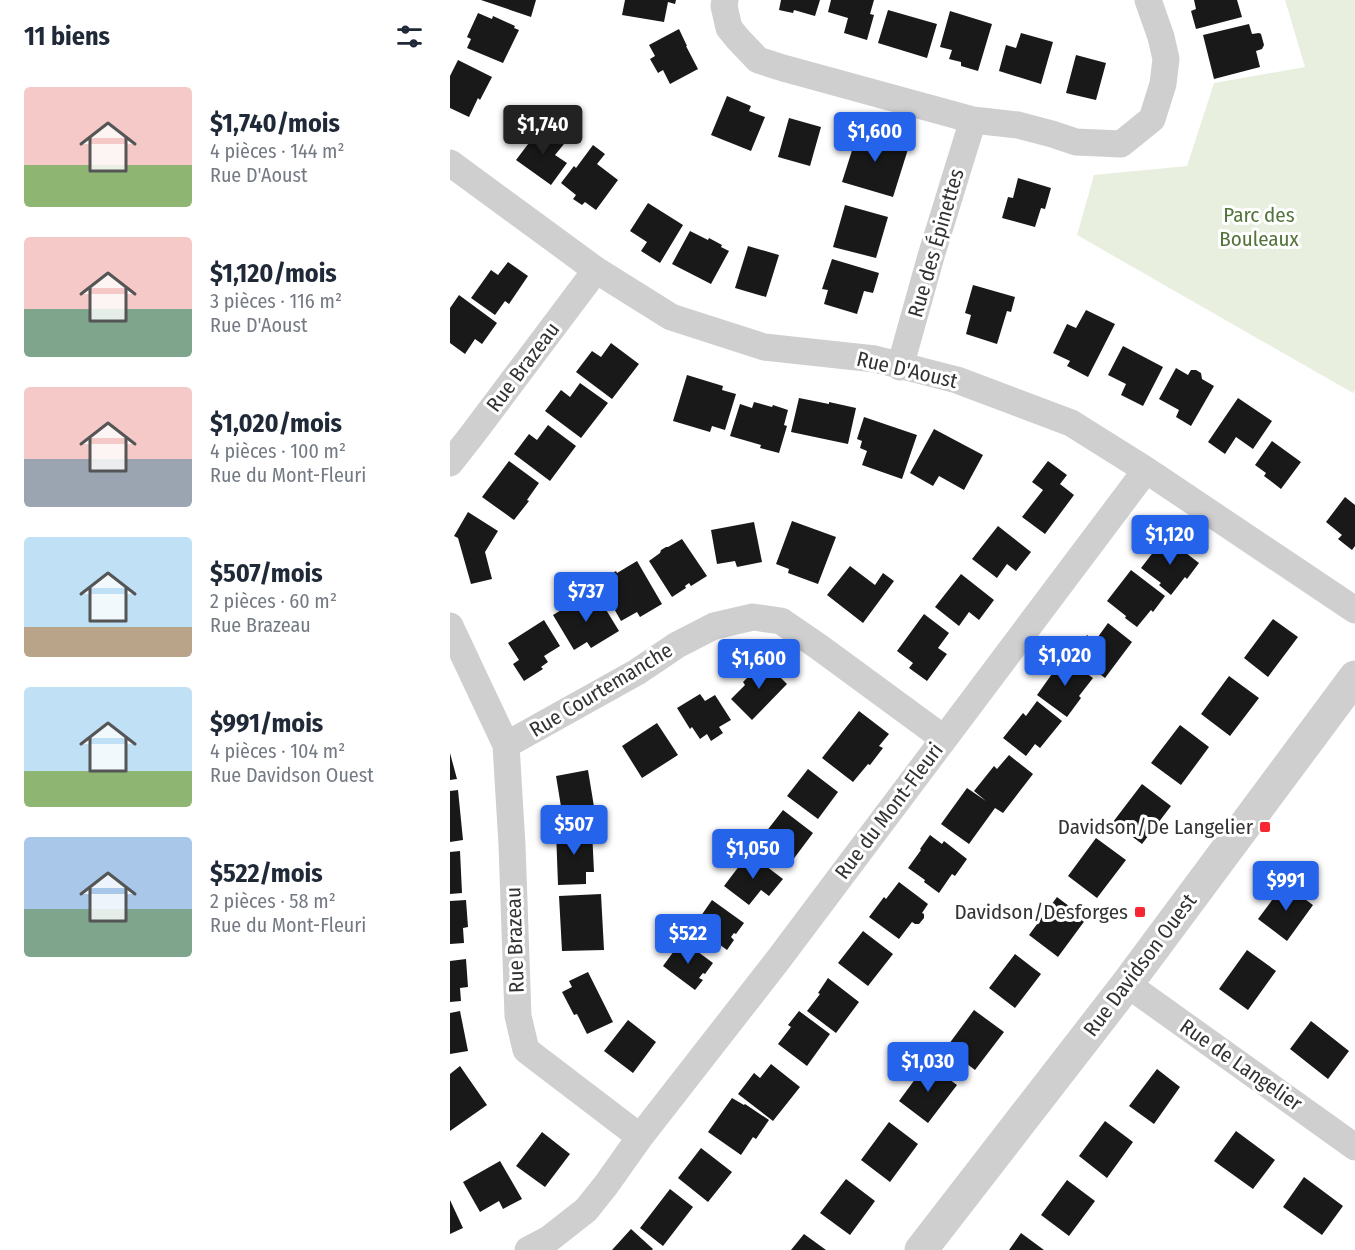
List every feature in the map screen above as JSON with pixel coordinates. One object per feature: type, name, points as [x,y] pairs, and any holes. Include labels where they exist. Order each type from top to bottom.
[{"type":"street","points":[[725,0],[724,6],[729,28],[758,60],[973,120],[1018,125],[1076,142],[1120,144],[1152,119],[1163,84],[1166,59],[1148,0]]},
{"type":"street","name":"Rue des Épinettes","points":[[900,367],[973,120]]},
{"type":"street","name":"Rue D'Aoust","points":[[450,163],[596,270],[671,317],[764,346],[875,359],[957,380],[1071,423],[1146,470],[1355,610]]},
{"type":"street","name":"Rue Brazeau","points":[[450,463],[596,270]]},
{"type":"street","name":"Rue du Mont-Fleuri","points":[[528,1250],[549,1239],[586,1210],[606,1185],[1146,470]]},
{"type":"street","name":"Rue Courtemanche","points":[[506,746],[637,672],[677,645],[714,626],[753,616],[781,621],[943,738]]},
{"type":"street","name":"Rue Brazeau","points":[[450,626],[506,746],[518,1016],[526,1050],[640,1137]]},
{"type":"street","name":"Rue Davidson Ouest","points":[[921,1250],[1126,984],[1355,677]]},
{"type":"street","name":"Rue de Langelier","points":[[1126,984],[1355,1147]]},
{"type":"green space","name":"Parc des Bouleaux","points":[[1285,0],[1355,0],[1355,390],[1353,393],[1077,235],[1094,175],[1187,166],[1214,83],[1305,67]]},
{"type":"building","points":[[481,0],[536,0],[531,17]]},
{"type":"building","points":[[625,0],[676,0],[675,4],[668,2],[664,22],[622,15]]},
{"type":"building","points":[[781,0],[820,0],[815,16],[794,10],[793,13],[779,10]]},
{"type":"building","points":[[831,0],[874,0],[870,14],[874,15],[867,40],[844,33],[848,18],[828,12]]},
{"type":"building","points":[[1194,0],[1237,0],[1242,17],[1196,29],[1191,11],[1196,9]]},
{"type":"building","points":[[888,10],[937,24],[927,58],[878,43]]},
{"type":"building","points":[[950,11],[992,24],[978,71],[961,66],[961,62],[949,59],[952,50],[940,47]]},
{"type":"building","points":[[478,13],[492,19],[493,16],[519,30],[503,63],[467,48],[471,39],[467,37]]},
{"type":"building","points":[[1249,24],[1252,34],[1261,34],[1264,45],[1262,49],[1256,51],[1260,67],[1214,79],[1203,35]]},
{"type":"building","points":[[679,29],[698,69],[670,84],[663,70],[658,73],[650,59],[655,56],[649,45]]},
{"type":"building","points":[[1021,33],[1053,42],[1041,84],[999,71],[1006,45],[1016,48]]},
{"type":"building","points":[[1076,55],[1106,63],[1096,100],[1066,93]]},
{"type":"building","points":[[458,60],[492,77],[469,117],[450,108],[450,76]]},
{"type":"building","points":[[727,96],[751,106],[749,111],[765,117],[751,151],[711,135]]},
{"type":"building","points":[[789,118],[821,127],[810,166],[778,157]]},
{"type":"building","points":[[541,127],[564,144],[555,155],[567,163],[551,185],[516,160]]},
{"type":"building","points":[[849,128],[909,146],[893,197],[842,182],[855,141],[846,138]]},
{"type":"building","points":[[593,145],[605,154],[597,164],[618,180],[596,210],[585,202],[582,205],[573,199],[576,195],[561,183],[574,166],[576,168]]},
{"type":"building","points":[[1018,178],[1051,188],[1045,209],[1041,208],[1035,227],[1002,218],[1008,197],[1013,198]]},
{"type":"building","points":[[648,203],[683,225],[660,263],[641,251],[647,242],[630,231]]},
{"type":"building","points":[[845,205],[888,217],[876,258],[833,247]]},
{"type":"building","points":[[690,231],[708,240],[709,238],[729,251],[711,284],[672,264]]},
{"type":"building","points":[[748,246],[779,255],[766,297],[735,288]]},
{"type":"building","points":[[832,259],[879,273],[873,293],[864,291],[857,314],[824,304],[828,290],[822,289]]},
{"type":"building","points":[[508,262],[528,276],[509,304],[505,301],[495,315],[471,298],[491,270],[498,275]]},
{"type":"building","points":[[973,285],[1015,297],[1011,312],[1007,311],[997,344],[966,334],[971,315],[965,313]]},
{"type":"building","points":[[459,295],[497,323],[482,344],[475,339],[465,354],[450,343],[450,308]]},
{"type":"building","points":[[1086,310],[1115,324],[1088,377],[1067,366],[1070,361],[1053,353],[1067,324],[1076,328]]},
{"type":"building","points":[[611,343],[639,364],[612,399],[576,372],[592,351],[601,357]]},
{"type":"building","points":[[1123,346],[1163,367],[1143,406],[1121,395],[1126,384],[1108,375]]},
{"type":"building","points":[[1176,368],[1188,375],[1191,370],[1196,370],[1201,373],[1202,379],[1214,386],[1191,426],[1176,417],[1179,410],[1159,399]]},
{"type":"building","points":[[687,375],[723,386],[722,390],[736,394],[725,430],[712,426],[710,432],[673,421]]},
{"type":"building","points":[[580,383],[608,403],[581,438],[545,411],[561,390],[570,397]]},
{"type":"building","points":[[799,398],[856,408],[848,444],[791,432]]},
{"type":"building","points":[[1238,398],[1272,421],[1253,449],[1236,437],[1225,454],[1208,442]]},
{"type":"building","points":[[754,402],[788,410],[784,425],[787,426],[779,453],[730,436],[740,404],[752,408]]},
{"type":"building","points":[[864,417],[917,435],[902,479],[862,465],[867,451],[860,448],[862,441],[857,439]]},
{"type":"building","points":[[548,425],[576,446],[550,481],[514,454],[529,434],[537,440]]},
{"type":"building","points":[[934,429],[983,455],[964,490],[939,476],[933,486],[910,473]]},
{"type":"building","points":[[1272,441],[1301,462],[1281,489],[1264,476],[1266,473],[1255,465]]},
{"type":"building","points":[[509,461],[539,483],[514,520],[482,497]]},
{"type":"building","points":[[1048,461],[1067,475],[1060,484],[1074,495],[1045,534],[1022,517],[1043,490],[1032,482]]},
{"type":"building","points":[[1345,497],[1355,505],[1355,546],[1352,550],[1338,539],[1342,535],[1326,522]]},
{"type":"building","points":[[468,512],[498,531],[485,552],[492,579],[471,584],[458,538],[454,536]]},
{"type":"building","points":[[792,521],[836,537],[818,584],[788,573],[789,569],[776,564]]},
{"type":"building","points":[[754,522],[762,562],[737,567],[735,561],[717,564],[711,530]]},
{"type":"building","points":[[998,526],[1031,552],[1016,571],[1007,564],[997,578],[972,559]]},
{"type":"building","points":[[1165,537],[1199,563],[1171,595],[1159,585],[1161,583],[1141,568]]},
{"type":"building","points":[[682,539],[707,576],[691,586],[689,583],[685,586],[686,588],[672,597],[649,561],[661,550]]},
{"type":"building","points":[[637,561],[662,604],[640,617],[637,612],[621,621],[600,584],[605,580],[604,578]]},
{"type":"building","points":[[850,566],[875,585],[883,573],[894,581],[863,623],[827,595]]},
{"type":"building","points":[[1131,570],[1165,596],[1153,612],[1151,610],[1137,627],[1107,601]]},
{"type":"building","points":[[961,574],[994,600],[979,620],[969,612],[959,626],[935,607]]},
{"type":"building","points":[[591,592],[602,610],[605,608],[619,631],[591,648],[587,642],[574,650],[553,615]]},
{"type":"building","points":[[924,614],[949,633],[938,648],[947,654],[927,681],[909,668],[913,663],[897,651]]},
{"type":"building","points":[[1273,619],[1298,637],[1268,677],[1244,658]]},
{"type":"building","points":[[544,620],[560,646],[544,656],[548,662],[541,667],[543,669],[524,681],[513,664],[519,660],[508,643]]},
{"type":"building","points":[[1108,623],[1132,642],[1105,678],[1073,654],[1087,635],[1095,641]]},
{"type":"building","points":[[1064,657],[1093,678],[1067,717],[1037,695]]},
{"type":"building","points":[[764,661],[787,684],[752,720],[731,699],[745,685],[743,682]]},
{"type":"building","points":[[1229,676],[1259,698],[1230,736],[1201,714]]},
{"type":"building","points":[[700,694],[705,701],[715,695],[731,720],[719,727],[723,733],[711,741],[707,734],[700,739],[692,727],[690,729],[677,708]]},
{"type":"building","points":[[1037,701],[1062,721],[1040,748],[1035,744],[1026,756],[1003,738],[1023,713],[1026,716]]},
{"type":"building","points":[[859,711],[889,734],[879,746],[883,748],[853,782],[822,758]]},
{"type":"building","points":[[657,723],[678,755],[642,778],[622,746]]},
{"type":"building","points":[[1180,725],[1209,747],[1181,785],[1151,763]]},
{"type":"building","points":[[450,753],[457,779],[450,780]]},
{"type":"building","points":[[1009,755],[1033,774],[1003,813],[995,808],[969,844],[941,824],[967,788],[986,801],[974,791],[994,766],[997,769]]},
{"type":"building","points":[[808,769],[838,792],[818,819],[787,796]]},
{"type":"building","points":[[588,770],[596,819],[564,825],[556,776]]},
{"type":"building","points":[[1142,784],[1171,806],[1142,844],[1113,822]]},
{"type":"building","points":[[458,790],[463,840],[450,842],[450,791]]},
{"type":"building","points":[[783,810],[813,833],[789,865],[758,842]]},
{"type":"building","points":[[592,830],[594,872],[586,872],[586,884],[558,885],[556,831]]},
{"type":"building","points":[[930,835],[942,844],[944,841],[967,859],[955,876],[952,874],[939,893],[908,868]]},
{"type":"building","points":[[1096,838],[1126,860],[1097,898],[1068,876]]},
{"type":"building","points":[[460,851],[462,893],[450,894],[450,852]]},
{"type":"building","points":[[749,853],[783,879],[769,896],[761,890],[749,905],[724,886]]},
{"type":"building","points":[[899,882],[928,904],[922,913],[924,918],[919,924],[912,922],[899,939],[869,917]]},
{"type":"building","points":[[1284,884],[1313,905],[1287,941],[1258,919]]},
{"type":"building","points":[[601,894],[604,950],[562,951],[559,896]]},
{"type":"building","points":[[1057,897],[1086,919],[1058,957],[1029,935]]},
{"type":"building","points":[[466,900],[468,927],[463,928],[464,943],[450,944],[450,901]]},
{"type":"building","points":[[712,900],[744,923],[731,937],[734,940],[727,950],[694,926]]},
{"type":"building","points":[[863,931],[893,954],[868,986],[838,963]]},
{"type":"building","points":[[682,940],[713,963],[699,978],[703,980],[695,990],[663,966]]},
{"type":"building","points":[[1247,950],[1276,971],[1248,1010],[1219,989]]},
{"type":"building","points":[[1015,954],[1041,974],[1015,1008],[989,988]]},
{"type":"building","points":[[466,959],[468,987],[460,988],[461,1001],[450,1002],[450,961]]},
{"type":"building","points":[[588,972],[613,1022],[587,1034],[562,992],[572,987],[569,981]]},
{"type":"building","points":[[828,978],[859,1002],[836,1033],[807,1011],[820,994],[818,993]]},
{"type":"building","points":[[974,1010],[1004,1032],[975,1070],[946,1048]]},
{"type":"building","points":[[460,1011],[468,1051],[450,1054],[450,1013]]},
{"type":"building","points":[[799,1011],[830,1034],[807,1066],[778,1044],[791,1027],[788,1025]]},
{"type":"building","points":[[628,1020],[656,1042],[633,1073],[604,1051]]},
{"type":"building","points":[[1311,1021],[1349,1051],[1328,1079],[1290,1049]]},
{"type":"building","points":[[927,1063],[957,1085],[928,1123],[899,1101]]},
{"type":"building","points":[[771,1064],[800,1087],[773,1121],[738,1094],[754,1073],[760,1078]]},
{"type":"building","points":[[460,1066],[487,1105],[450,1131],[450,1074]]},
{"type":"building","points":[[1157,1069],[1180,1087],[1154,1124],[1129,1106]]},
{"type":"building","points":[[732,1098],[769,1120],[756,1139],[753,1137],[741,1155],[708,1132]]},
{"type":"building","points":[[1105,1121],[1133,1142],[1107,1178],[1079,1156]]},
{"type":"building","points":[[889,1122],[918,1144],[890,1182],[861,1160]]},
{"type":"building","points":[[1236,1131],[1275,1160],[1253,1189],[1214,1161]]},
{"type":"building","points":[[542,1132],[570,1154],[545,1187],[516,1166]]},
{"type":"building","points":[[701,1148],[732,1172],[708,1202],[678,1178]]},
{"type":"building","points":[[500,1161],[522,1199],[503,1209],[499,1201],[480,1212],[463,1182]]},
{"type":"building","points":[[1304,1177],[1343,1206],[1322,1235],[1283,1207]]},
{"type":"building","points":[[846,1179],[875,1201],[850,1235],[820,1213]]},
{"type":"building","points":[[1067,1180],[1095,1201],[1069,1236],[1041,1215]]},
{"type":"building","points":[[670,1189],[693,1207],[663,1246],[640,1228]]},
{"type":"building","points":[[450,1200],[463,1228],[450,1234]]},
{"type":"building","points":[[631,1229],[653,1249],[612,1250]]},
{"type":"building","points":[[1021,1233],[1044,1250],[1009,1250]]},
{"type":"building","points":[[804,1234],[826,1250],[791,1250]]},
{"type":"place","name":"Davidson/De Langelier","points":[[1265,827]]},
{"type":"place","name":"Davidson/Desforges","points":[[1140,912]]}]
